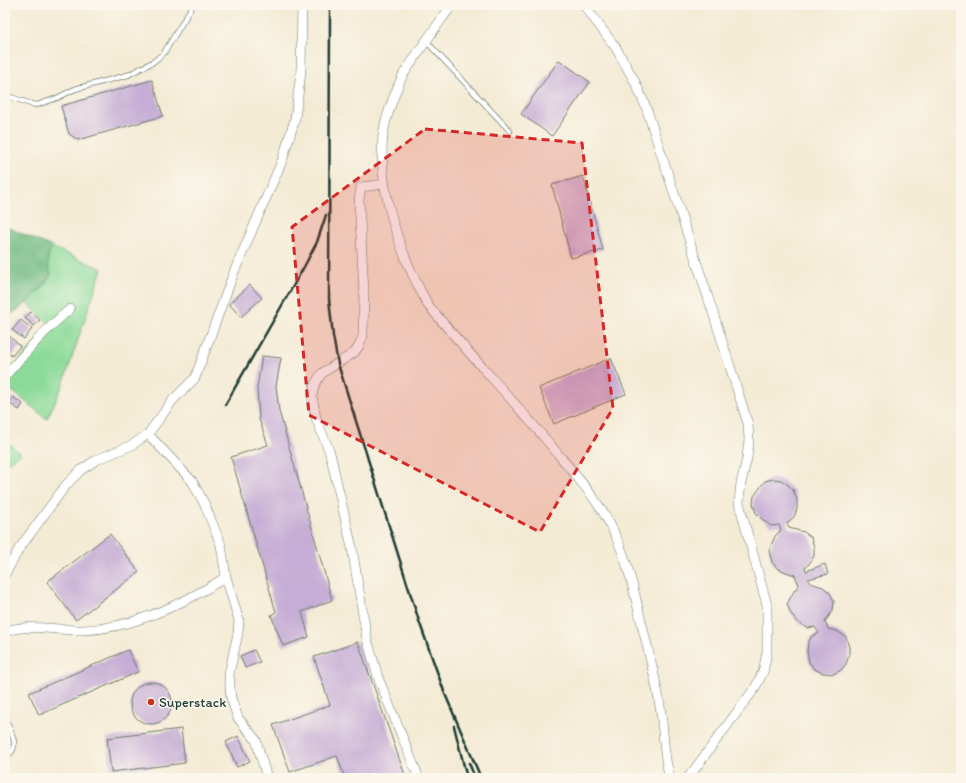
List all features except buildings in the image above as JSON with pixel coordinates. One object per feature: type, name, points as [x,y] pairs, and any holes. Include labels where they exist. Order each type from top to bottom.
[{"type":"street","points":[[5,574],[19,549],[66,486],[81,470],[96,460],[132,445],[148,434],[172,400],[195,378],[234,272],[282,161],[295,119],[298,105],[301,72],[302,5]]},
{"type":"street","points":[[452,5],[403,76],[390,108],[383,134],[383,171],[391,214],[415,281],[428,306],[545,437],[591,494],[607,518],[617,538],[626,564],[638,609],[655,682],[662,721],[664,749],[670,778]]},
{"type":"street","points":[[584,5],[616,48],[635,82],[646,107],[748,424],[750,440],[748,458],[741,483],[739,503],[767,605],[767,652],[763,672],[755,688],[688,778]]},
{"type":"street","points":[[385,184],[361,187],[359,200],[364,286],[363,336],[354,354],[322,373],[315,384],[312,396],[316,418],[330,453],[352,548],[369,645],[379,680],[419,778]]},
{"type":"street","points":[[5,376],[35,341],[70,309]]},
{"type":"street","points":[[148,434],[192,481],[205,505],[221,545],[226,577],[239,621],[238,633],[229,674],[230,698],[238,718],[256,740],[267,778]]},
{"type":"street","points":[[5,631],[16,627],[84,630],[115,626],[181,604],[226,577]]},
{"type":"lane","points":[[5,95],[37,105],[57,98],[75,89],[128,75],[153,62],[164,53],[194,5]]},
{"type":"lane","points":[[426,41],[510,131]]},
{"type":"lane","points":[[5,719],[15,738],[14,748],[9,755],[5,757]]},
{"type":"highlighted area","points":[[425,129],[582,143],[613,408],[540,532],[309,415],[292,227]]},
{"type":"green space","points":[[5,226],[52,247],[48,261],[51,275],[31,300],[11,314],[5,315]]},
{"type":"green space","points":[[52,247],[102,269],[62,387],[47,419],[5,385],[5,377],[51,325],[26,302],[42,289],[51,275],[48,261]]},
{"type":"green space","points":[[5,440],[21,454],[5,464]]},
{"type":"railway","points":[[330,5],[329,299],[338,364],[419,621],[445,694],[481,778]]},
{"type":"railway","points":[[225,405],[304,267],[317,242],[326,215]]},
{"type":"railway","points":[[454,726],[467,778]]},
{"type":"railway","points":[[469,763],[475,778]]},
{"type":"place","name":"Superstack","points":[[151,702]]}]
